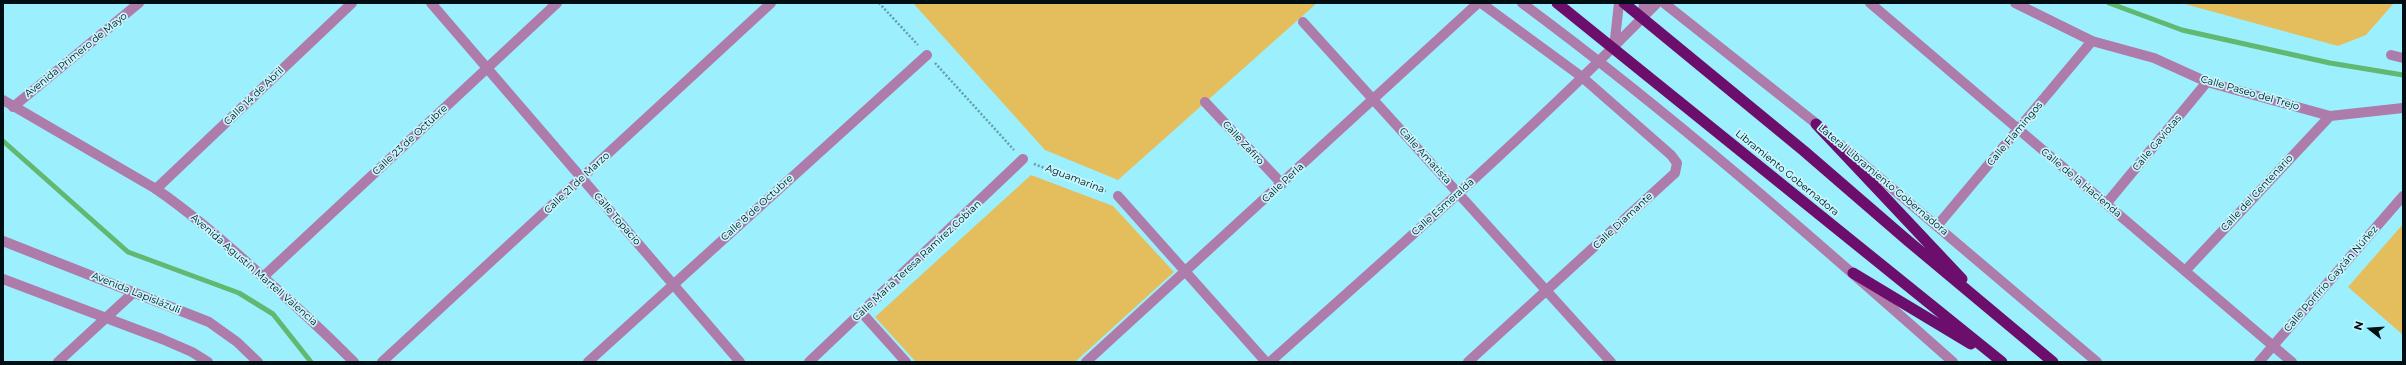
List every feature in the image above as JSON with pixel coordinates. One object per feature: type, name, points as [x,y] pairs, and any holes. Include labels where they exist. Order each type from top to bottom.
[{"type":"highway","name":"Libramiento Gobernadora","points":[[1557,3],[2001,362]]},
{"type":"highway","points":[[1624,3],[1804,151],[2053,362]]},
{"type":"highway","points":[[1816,124],[1997,315]]},
{"type":"highway","points":[[1853,273],[2001,362]]},
{"type":"street","name":"Avenida Primero de Mayo","points":[[13,107],[139,3]]},
{"type":"street","name":"Calle 14 de Abril","points":[[156,189],[352,3]]},
{"type":"street","name":"Calle Topacio","points":[[431,3],[740,362]]},
{"type":"street","name":"Calle 23 de Octubre","points":[[263,277],[557,3]]},
{"type":"street","name":"Calle 21 de Marzo","points":[[382,362],[771,3]]},
{"type":"street","points":[[1480,3],[1582,77]]},
{"type":"street","name":"Calle Perla","points":[[1086,362],[1480,3]]},
{"type":"street","points":[[1522,3],[1600,61],[1853,273],[1953,362]]},
{"type":"street","points":[[1614,48],[1619,3]]},
{"type":"street","points":[[1642,19],[1644,3]]},
{"type":"street","points":[[1642,19],[1657,3]]},
{"type":"street","name":"Lateral Libramiento Gobernadora","points":[[1664,3],[1816,124],[2097,362]]},
{"type":"street","name":"Calle de la Hacienda","points":[[1870,3],[2292,362]]},
{"type":"street","name":"Calle Paseo del Trejo","points":[[2015,3],[2092,41],[2154,58],[2207,82],[2330,116],[2403,108]]},
{"type":"street","name":"Calle Esmeralda","points":[[1270,362],[1459,194],[1614,48],[1642,19]]},
{"type":"street","name":"Calle Amatista","points":[[1303,22],[1610,362]]},
{"type":"street","name":"Calle Flamingos","points":[[1937,226],[2092,41]]},
{"type":"street","name":"Calle 8 de Octubre","points":[[588,362],[927,55]]},
{"type":"street","points":[[2391,55],[2403,58]]},
{"type":"street","name":"Calle Diamante","points":[[1468,362],[1675,173],[1677,163],[1671,155],[1582,77]]},
{"type":"street","name":"Calle Gaviotas","points":[[2106,204],[2207,82]]},
{"type":"street","name":"Avenida Agustín Martell Valencia","points":[[3,100],[156,189],[210,228],[308,317],[354,362]]},
{"type":"street","name":"Calle Zafiro","points":[[1204,102],[1282,184]]},
{"type":"street","name":"Calle del Centenario","points":[[2185,271],[2330,116]]},
{"type":"street","name":"Calle María Teresa Ramírez Cobian","points":[[809,362],[1023,159]]},
{"type":"street","name":"Aguamarina","points":[[1118,196],[1266,362]]},
{"type":"street","name":"Calle Porfirio Gaytán Núñez","points":[[2258,362],[2403,196]]},
{"type":"street","name":"Avenida Lapislázuli","points":[[3,241],[209,322],[237,342],[258,362]]},
{"type":"street","points":[[3,279],[192,352],[208,362]]},
{"type":"street","points":[[58,362],[134,292]]},
{"type":"street","points":[[862,313],[906,362]]},
{"type":"path","name":"Aguamarina","points":[[879,3],[1023,159],[1118,196]]},
{"type":"shaded area","points":[[913,3],[1317,3],[1118,180],[1045,150]]},
{"type":"shaded area","points":[[2181,3],[2394,3],[2366,35],[2338,46]]},
{"type":"shaded area","points":[[1031,175],[1113,206],[1174,272],[1075,362],[916,362],[875,317]]},
{"type":"shaded area","points":[[2403,224],[2403,335],[2348,287]]},
{"type":"waterway","points":[[2109,3],[2182,30],[2330,63],[2403,75]]},
{"type":"waterway","points":[[3,141],[128,252],[239,293],[273,314],[311,362]]}]
